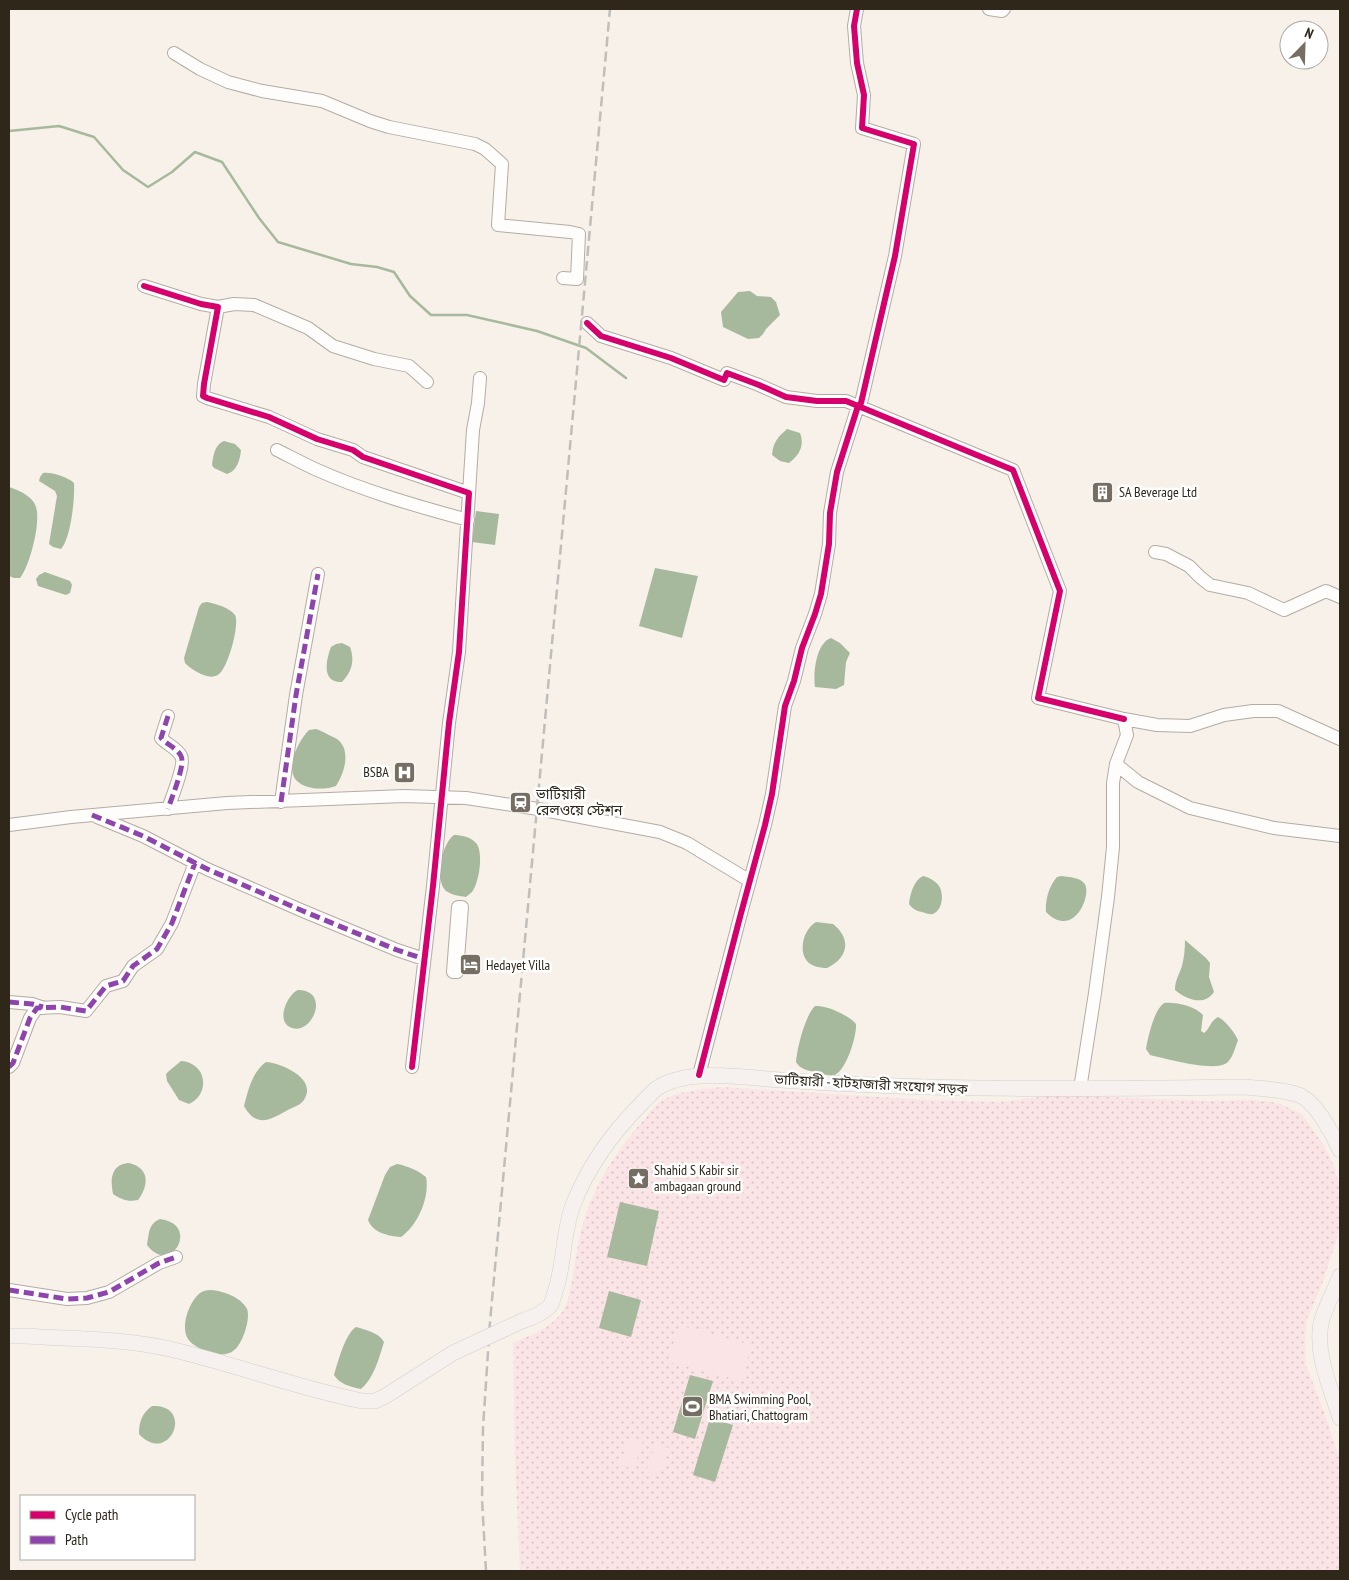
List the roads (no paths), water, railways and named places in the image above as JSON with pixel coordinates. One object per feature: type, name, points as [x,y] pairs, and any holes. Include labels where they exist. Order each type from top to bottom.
[{"type":"main road","name":"ভাটিয়ারী - হাটহাজারী সংযোগ সড়ক","points":[[9,1336],[79,1339],[141,1344],[174,1349],[362,1401],[375,1401],[453,1353],[537,1316],[550,1305],[560,1280],[572,1208],[585,1177],[604,1148],[657,1088],[678,1078],[699,1075],[880,1087],[1080,1089],[1245,1087],[1300,1096],[1319,1112],[1334,1135],[1340,1150]]},
{"type":"main road","points":[[1340,1276],[1321,1324],[1320,1344],[1324,1370],[1340,1418]]},
{"type":"street","points":[[699,1075],[766,825],[785,706],[794,681],[802,648],[821,594],[837,472],[858,406],[861,403],[896,256],[914,144],[862,128],[864,94],[857,63],[854,26],[857,9]]},
{"type":"street","points":[[989,9],[1002,11],[1004,9]]},
{"type":"street","points":[[174,53],[200,69],[228,82],[262,91],[322,101],[383,125],[476,144],[485,148],[502,164],[498,226],[579,234],[577,280],[563,278]]},
{"type":"street","points":[[144,286],[201,304],[218,307],[234,304],[254,305],[308,328],[333,346],[374,359],[409,366],[427,382]]},
{"type":"street","points":[[218,307],[203,396],[269,417],[317,438],[354,450],[362,457],[470,493]]},
{"type":"street","points":[[587,323],[601,336],[671,358],[724,380],[726,373],[786,397],[817,401],[846,401],[1013,470],[1060,591],[1038,698],[1157,725],[1190,726],[1224,715],[1253,711],[1278,711],[1340,739]]},
{"type":"street","points":[[412,1067],[421,1002],[449,723],[460,644],[473,430],[480,378]]},
{"type":"street","points":[[277,450],[315,469],[373,492],[468,520]]},
{"type":"street","points":[[1155,552],[1166,554],[1189,566],[1200,578],[1210,585],[1248,593],[1284,610],[1326,591],[1340,597]]},
{"type":"street","points":[[281,802],[296,694],[318,574]]},
{"type":"street","points":[[168,716],[160,738],[180,754],[182,759],[168,809]]},
{"type":"street","points":[[1080,1089],[1109,888],[1113,847],[1113,783],[1116,764],[1127,735],[1124,718]]},
{"type":"street","points":[[1116,764],[1138,782],[1190,808],[1274,828],[1340,836]]},
{"type":"street","points":[[9,825],[92,815],[227,803],[358,797],[466,798],[538,809],[660,832],[687,843],[750,881]]},
{"type":"street","points":[[92,815],[143,836],[195,863],[303,911],[397,950],[424,959]]},
{"type":"street","points":[[9,1067],[13,1063],[32,1013],[36,1008],[60,1007],[86,1011],[101,990],[111,984],[123,981],[133,966],[157,948],[172,923],[195,863]]},
{"type":"street","points":[[9,1002],[32,1004],[44,1008]]},
{"type":"street","points":[[9,1290],[67,1299],[87,1298],[109,1292],[159,1263],[176,1257]]},
{"type":"waterway","points":[[9,131],[59,126],[94,137],[123,170],[148,187],[172,172],[195,152],[222,162],[259,218],[278,242],[351,264],[377,267],[394,272],[410,296],[431,315],[467,315],[537,331],[586,348],[626,378]]},
{"type":"railway","points":[[486,1571],[482,1499],[483,1428],[490,1322],[610,9]]},
{"type":"place","name":"SA Beverage Ltd","points":[[1103,492]]},
{"type":"place","name":"BSBA","points":[[405,772]]},
{"type":"place","name":"ভাটিয়ারী রেলওয়ে স্টেশন","points":[[520,802]]},
{"type":"place","name":"Hedayet Villa","points":[[470,965]]},
{"type":"place","name":"Shahid S Kabir sir ambagaan ground","points":[[638,1178]]},
{"type":"place","name":"BMA Swimming Pool, Bhatiari, Chattogram","points":[[693,1407]]}]
